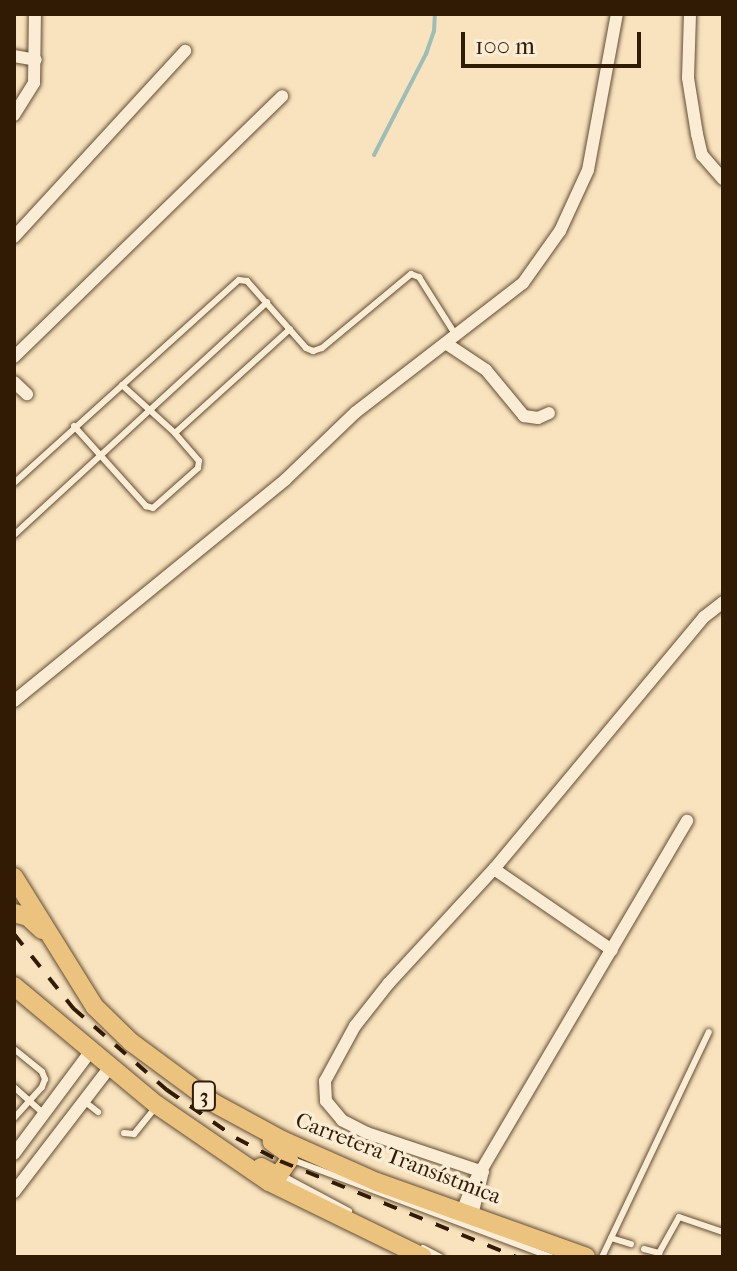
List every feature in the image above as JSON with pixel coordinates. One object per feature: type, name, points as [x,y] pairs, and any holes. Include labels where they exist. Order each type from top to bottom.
[{"type":"main road","name":"Carretera Transístmica","points":[[14,877],[95,1007],[131,1042],[212,1102],[377,1182],[586,1257]]},
{"type":"main road","points":[[14,913],[28,917],[55,943]]},
{"type":"main road","points":[[14,975],[20,992]]},
{"type":"main road","name":"3","points":[[20,992],[157,1105],[269,1182],[423,1257]]},
{"type":"main road","points":[[109,1068],[115,1068],[178,1114],[272,1174],[285,1166],[286,1151],[212,1102]]},
{"type":"street","points":[[14,115],[34,83],[35,14]]},
{"type":"street","points":[[14,701],[285,480],[356,412],[452,341],[523,283],[560,231],[588,170],[617,14]]},
{"type":"street","points":[[690,14],[688,78],[697,134],[702,155],[723,179]]},
{"type":"street","points":[[14,237],[185,51]]},
{"type":"street","points":[[14,56],[36,60]]},
{"type":"street","points":[[14,357],[282,96]]},
{"type":"street","points":[[452,341],[486,370],[524,416],[538,418],[549,413]]},
{"type":"street","points":[[14,382],[27,394]]},
{"type":"street","points":[[483,1172],[367,1133],[342,1120],[326,1101],[324,1089],[332,1064],[355,1026],[494,869],[704,617],[723,602]]},
{"type":"street","points":[[467,1213],[483,1172],[687,821]]},
{"type":"street","points":[[494,869],[612,950]]},
{"type":"street","points":[[14,1154],[90,1052]]},
{"type":"street","points":[[14,1192],[109,1068]]},
{"type":"lane","points":[[14,483],[232,284],[247,281],[306,348],[322,348],[411,274],[419,277],[452,341]]},
{"type":"lane","points":[[14,535],[267,302]]},
{"type":"lane","points":[[175,433],[290,329]]},
{"type":"lane","points":[[74,426],[146,506],[153,508],[198,468],[199,461],[175,433],[122,385]]},
{"type":"lane","points":[[602,1257],[709,1032]]},
{"type":"lane","points":[[14,1049],[44,1076],[45,1083],[14,1118]]},
{"type":"lane","points":[[14,1087],[44,1114]]},
{"type":"lane","points":[[84,1101],[98,1112]]},
{"type":"lane","points":[[124,1133],[134,1134],[157,1105]]},
{"type":"lane","points":[[285,1166],[441,1257]]},
{"type":"lane","points":[[285,1166],[551,1257]]},
{"type":"lane","points":[[644,1249],[659,1253],[679,1217],[723,1232]]},
{"type":"lane","points":[[611,1238],[631,1244]]},
{"type":"waterway","points":[[374,155],[426,54],[434,31],[435,14]]},
{"type":"railway","points":[[14,934],[73,1008],[167,1090],[236,1138],[280,1161],[517,1257]]}]
